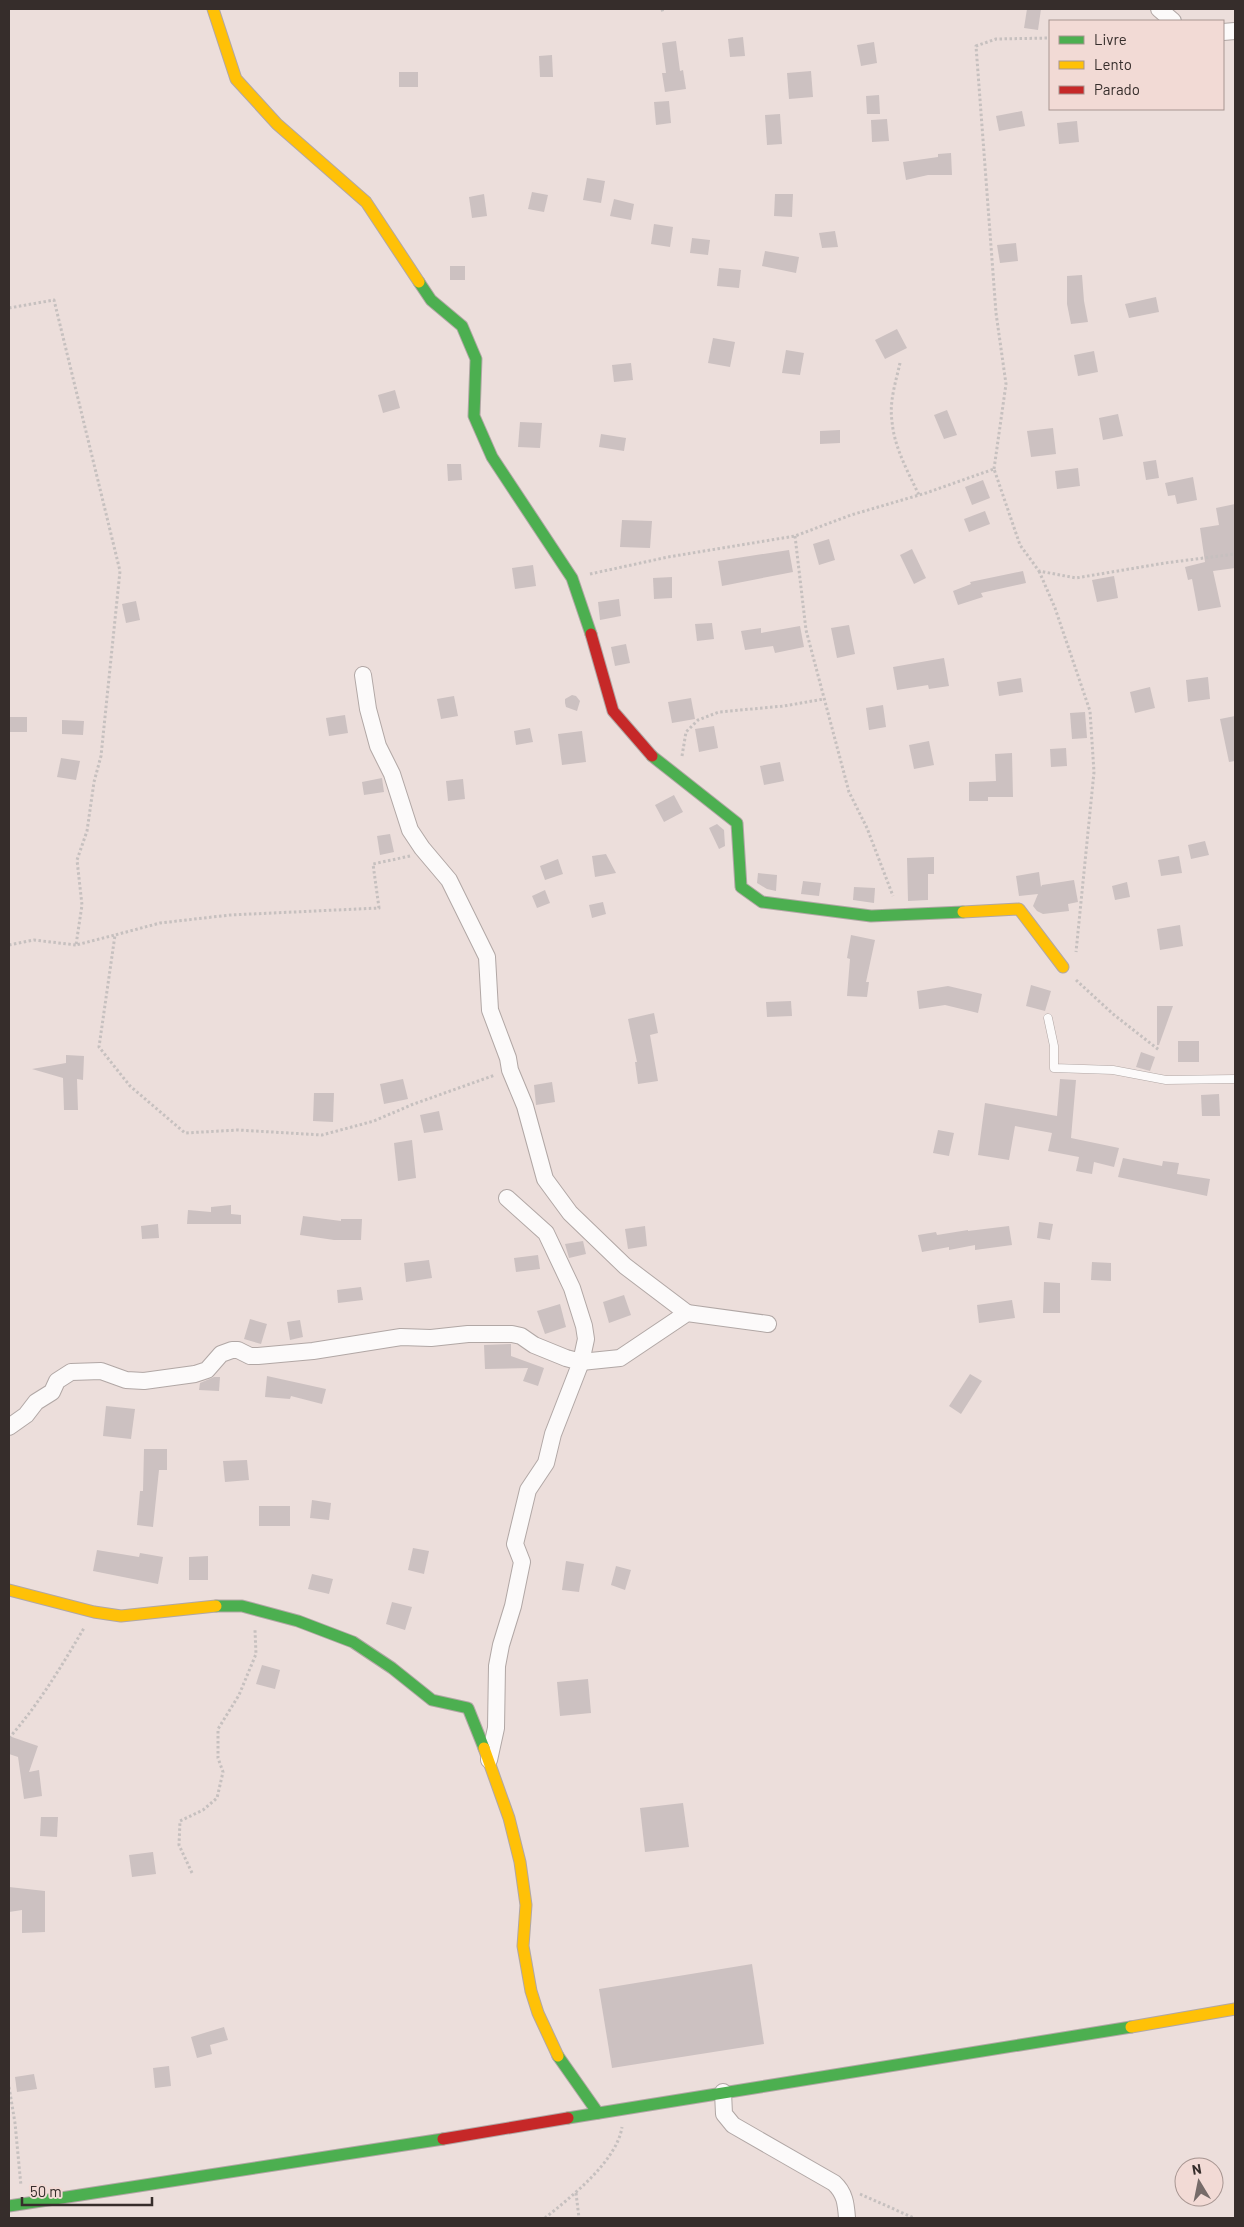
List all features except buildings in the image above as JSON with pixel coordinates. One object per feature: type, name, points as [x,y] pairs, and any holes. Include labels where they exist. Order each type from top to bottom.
[{"type":"street","points":[[213,9],[236,79],[277,124],[366,202],[431,300],[462,326],[476,359],[474,416],[492,457],[572,578],[581,600],[613,711],[657,761],[737,823],[741,887],[762,902],[871,916],[1019,909],[1063,967]]},
{"type":"street","points":[[1159,9],[1172,20]]},
{"type":"street","points":[[363,675],[368,709],[378,746],[392,774],[410,830],[449,880],[487,957],[490,1010],[524,1106],[545,1179],[570,1213],[625,1266],[686,1313],[768,1324]]},
{"type":"street","points":[[489,1760],[496,1728],[496,1666],[513,1606],[522,1562],[514,1544],[528,1490],[546,1463],[553,1434],[580,1362],[586,1339],[584,1326],[572,1288],[546,1234],[507,1198]]},
{"type":"street","points":[[9,1427],[26,1415],[36,1402],[52,1392],[57,1381],[71,1372],[101,1371],[126,1380],[144,1381],[195,1374],[206,1370],[221,1354],[232,1350],[238,1350],[250,1356],[258,1356],[313,1351],[401,1337],[431,1338],[468,1334],[512,1334],[521,1336],[534,1345],[580,1362],[620,1358],[686,1313]]},
{"type":"street","points":[[9,1590],[94,1612],[120,1616],[208,1606],[242,1606],[298,1621],[353,1642],[392,1668],[432,1700],[468,1708],[496,1728]]},
{"type":"street","points":[[468,1708],[489,1760],[519,1853],[526,1910],[523,1946],[530,1988],[544,2032],[565,2064],[576,2088],[598,2113]]},
{"type":"street","points":[[9,2206],[413,2144],[847,2072],[961,2056],[1235,2009]]},
{"type":"street","points":[[723,2092],[724,2114],[734,2125],[834,2183],[845,2199],[847,2218]]},
{"type":"lane","points":[[1048,1018],[1054,1046],[1054,1068],[1113,1070],[1166,1080],[1235,1079]]},
{"type":"path","points":[[1049,38],[996,39],[976,46],[996,313],[1006,384],[994,469],[1020,545],[1039,571],[1055,608],[1090,711],[1094,772],[1076,952],[1063,967],[1113,1014],[1159,1050]]},
{"type":"path","points":[[9,308],[54,300],[120,571],[102,756],[94,782],[87,831],[77,860],[82,905],[76,944]]},
{"type":"path","points":[[900,363],[893,392],[892,421],[901,457],[919,495]]},
{"type":"path","points":[[572,578],[668,556],[795,536],[850,515],[919,495],[994,469]]},
{"type":"path","points":[[795,536],[806,630],[849,792],[867,828],[885,880],[902,915]]},
{"type":"path","points":[[1039,571],[1076,578],[1164,563],[1235,554]]},
{"type":"path","points":[[679,778],[686,732],[698,720],[719,712],[784,706],[824,699]]},
{"type":"path","points":[[9,945],[34,940],[76,944],[160,923],[230,915],[379,908],[373,864],[409,856],[428,855]]},
{"type":"path","points":[[115,935],[98,1047],[130,1086],[185,1133],[238,1130],[322,1135],[374,1121],[411,1105],[510,1070]]},
{"type":"path","points":[[192,1873],[179,1845],[180,1820],[203,1810],[217,1798],[223,1772],[218,1758],[218,1729],[239,1695],[256,1654],[253,1609]]},
{"type":"path","points":[[9,1738],[34,1709],[51,1684],[94,1612]]},
{"type":"path","points":[[9,2087],[15,2123],[22,2204]]},
{"type":"path","points":[[545,2218],[587,2183],[620,2140],[624,2109]]},
{"type":"path","points":[[834,2183],[914,2218]]},
{"type":"path","points":[[576,2192],[580,2218]]},
{"type":"traffic: fast","points":[[419,282],[431,300],[462,326],[476,359],[474,416],[492,457],[572,578],[591,634]]},
{"type":"traffic: fast","points":[[652,756],[737,823],[741,887],[762,902],[871,916],[963,912]]},
{"type":"traffic: fast","points":[[216,1606],[242,1606],[298,1621],[353,1642],[392,1668],[432,1700],[468,1708],[484,1748]]},
{"type":"traffic: fast","points":[[568,2118],[1131,2027]]},
{"type":"traffic: fast","points":[[558,2056],[598,2113]]},
{"type":"traffic: fast","points":[[9,2206],[443,2139]]},
{"type":"traffic: slow","points":[[213,9],[236,79],[277,124],[366,202],[419,282]]},
{"type":"traffic: slow","points":[[963,912],[1019,909],[1063,967]]},
{"type":"traffic: slow","points":[[9,1590],[94,1612],[121,1616],[216,1606]]},
{"type":"traffic: slow","points":[[484,1748],[509,1818],[520,1862],[526,1905],[523,1946],[531,1991],[538,2013],[558,2056]]},
{"type":"traffic: slow","points":[[1131,2027],[1235,2009]]},
{"type":"traffic: jam","points":[[591,634],[613,711],[652,756]]},
{"type":"traffic: jam","points":[[443,2139],[568,2118]]}]
